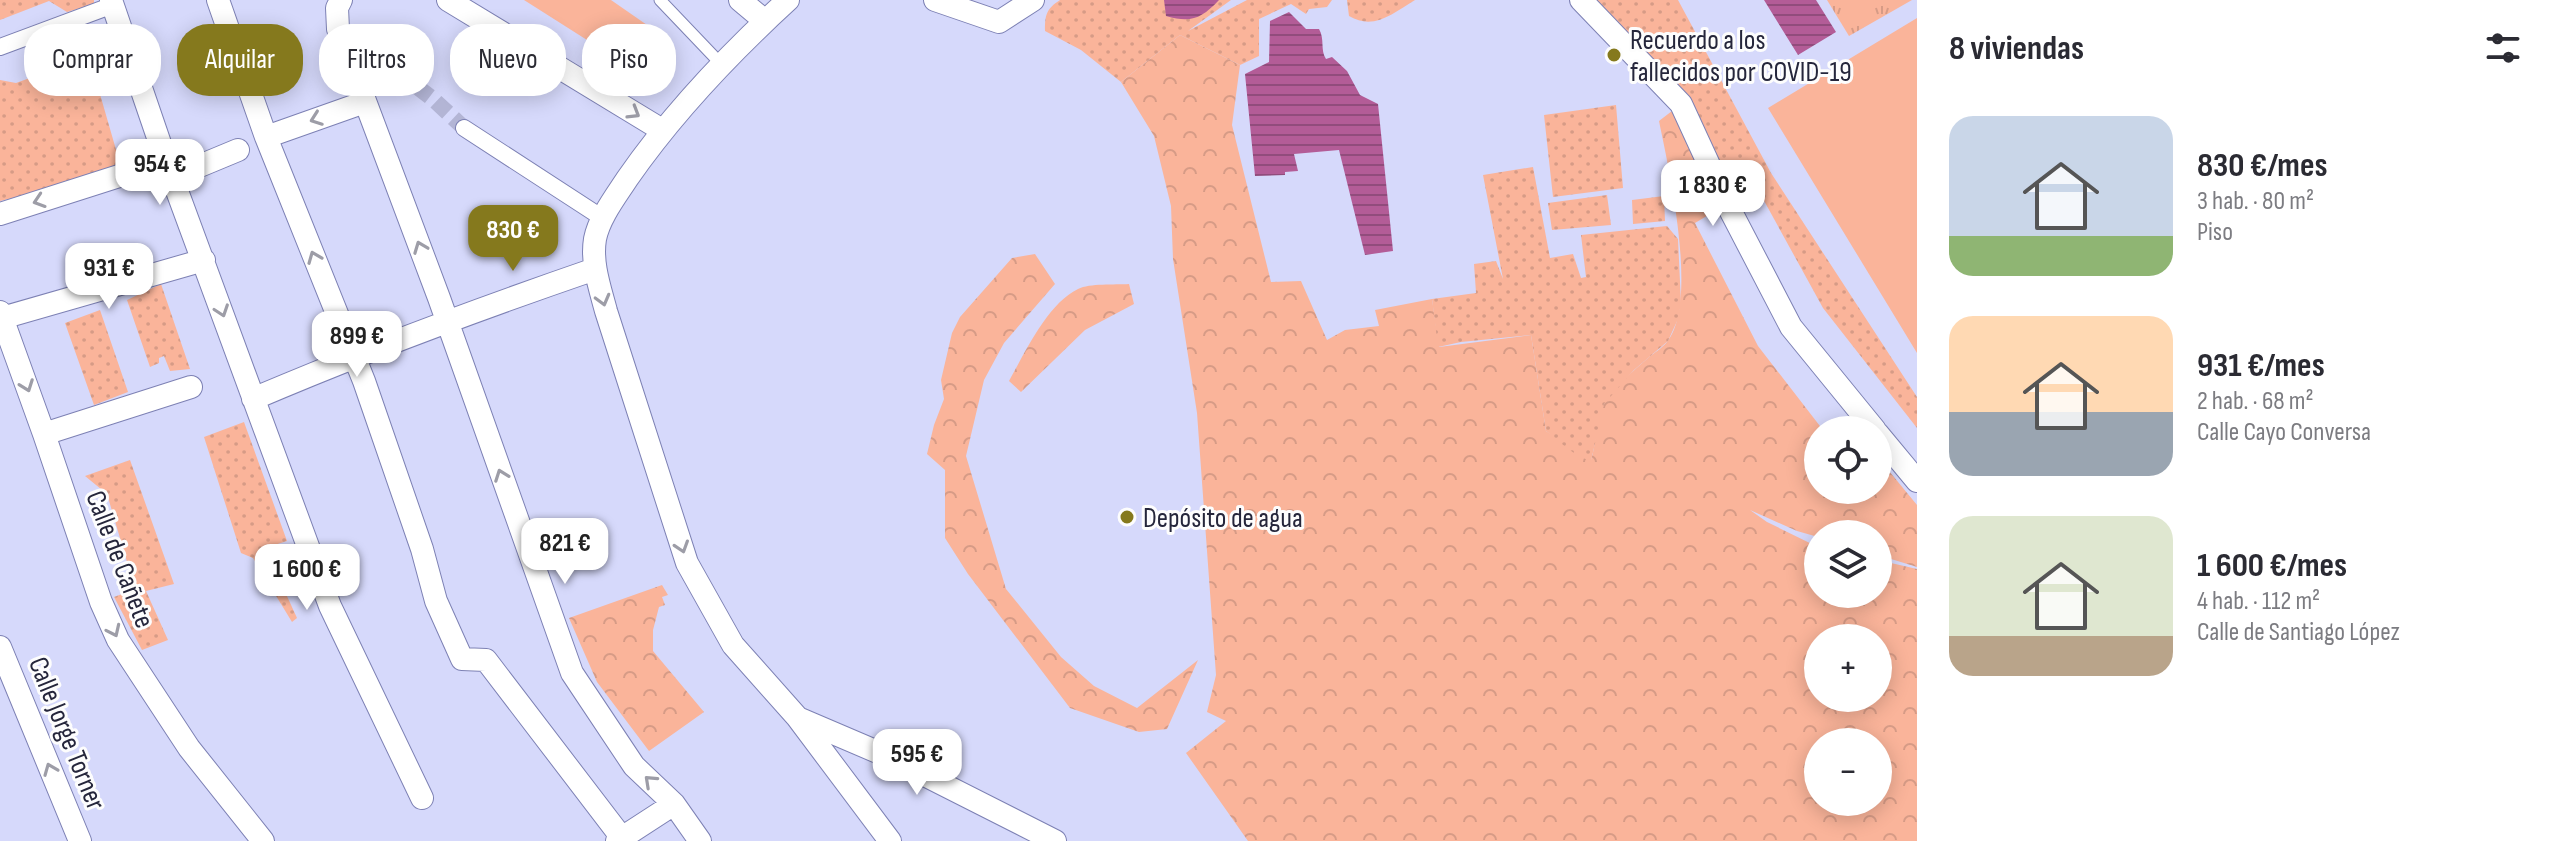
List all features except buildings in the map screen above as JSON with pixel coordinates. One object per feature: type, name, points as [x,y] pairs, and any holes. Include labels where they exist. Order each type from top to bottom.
[{"type":"street","points":[[218,0],[266,137],[354,356],[422,549],[436,601],[462,659],[486,660],[619,840],[674,804]]},
{"type":"street","points":[[321,0],[337,24]]},
{"type":"street","points":[[341,0],[337,8],[342,24]]},
{"type":"street","points":[[448,0],[662,130]]},
{"type":"street","points":[[740,0],[765,21]]},
{"type":"street","points":[[788,0],[662,130],[614,199],[595,237],[595,269],[687,563],[733,645],[797,717],[890,841]]},
{"type":"street","points":[[935,0],[999,22],[1033,0]]},
{"type":"street","points":[[1581,0],[1681,104],[1727,204],[1791,327],[1863,416]]},
{"type":"street","points":[[0,47],[112,3],[330,606],[422,798]]},
{"type":"street","points":[[363,96],[572,673],[634,766],[674,804],[700,841]]},
{"type":"street","points":[[266,137],[365,102]]},
{"type":"street","points":[[464,128],[604,219]]},
{"type":"street","points":[[0,214],[238,150]]},
{"type":"street","points":[[1,315],[204,260]]},
{"type":"street","points":[[253,399],[446,321],[595,269]]},
{"type":"street","name":"Calle de Cañete","points":[[1,315],[101,602],[118,640],[189,748],[263,841]]},
{"type":"street","points":[[44,434],[191,387]]},
{"type":"street","points":[[1892,451],[1917,481]]},
{"type":"street","name":"Calle Jorge Torner","points":[[0,647],[80,841]]},
{"type":"street","points":[[797,717],[887,756],[1055,841]]},
{"type":"lane","points":[[660,0],[723,66]]},
{"type":"green space","points":[[0,0],[94,0],[94,4],[67,12],[49,1],[0,20]]},
{"type":"green space","points":[[524,0],[611,0],[646,24],[582,24],[582,37]]},
{"type":"green space","points":[[1060,0],[1231,0],[1188,31],[1247,0],[1332,0],[1327,7],[1309,9],[1306,14],[1291,4],[1259,19],[1259,56],[1240,65],[1180,35],[1121,82],[1081,50],[1045,31],[1047,13]]},
{"type":"green space","points":[[1347,0],[1415,0],[1391,15],[1367,22],[1349,16]]},
{"type":"green space","points":[[1580,0],[1678,0],[1771,173],[1917,397],[1917,428],[1823,308],[1757,188],[1749,192],[1737,177],[1723,183],[1681,104]]},
{"type":"green space","points":[[1827,0],[1912,0],[1849,36]]},
{"type":"green space","points":[[1917,18],[1917,353],[1768,108]]},
{"type":"green space","points":[[1180,35],[1240,65],[1232,125],[1271,282],[1301,281],[1327,340],[1345,330],[1379,326],[1375,310],[1432,299],[1439,347],[1531,335],[1546,431],[1591,460],[1599,415],[1605,402],[1625,379],[1667,342],[1676,323],[1681,297],[1679,235],[1659,121],[1681,104],[1727,204],[1695,223],[1758,346],[1812,416],[1804,416],[1804,504],[1892,504],[1892,475],[1917,505],[1917,567],[1892,559],[1892,520],[1804,520],[1804,533],[1750,510],[1804,540],[1804,608],[1892,608],[1892,563],[1917,569],[1917,841],[1248,841],[1186,753],[1226,721],[1207,712],[1216,675],[1197,413],[1173,259],[1171,206],[1154,136],[1121,82]]},
{"type":"green space","points":[[0,80],[16,83],[24,80],[24,96],[101,96],[121,167],[0,201]]},
{"type":"green space","points":[[1616,105],[1623,188],[1553,197],[1544,115]]},
{"type":"green space","points":[[1533,167],[1550,258],[1573,254],[1581,278],[1586,277],[1581,235],[1667,226],[1678,239],[1681,303],[1678,319],[1668,341],[1634,370],[1604,404],[1591,461],[1573,452],[1546,431],[1531,335],[1438,347],[1432,299],[1476,293],[1474,264],[1496,261],[1503,279],[1483,175]]},
{"type":"green space","points":[[1607,195],[1611,225],[1552,230],[1548,203]]},
{"type":"green space","points":[[1664,196],[1665,221],[1633,224],[1632,200]]},
{"type":"green space","points":[[1035,254],[1055,284],[1004,343],[984,380],[966,456],[1006,589],[1061,657],[1094,686],[1137,708],[1198,660],[1167,729],[1139,732],[1070,708],[968,574],[945,538],[945,470],[927,454],[944,399],[941,380],[952,333],[960,317],[1012,258]]},
{"type":"green space","points":[[161,284],[190,369],[170,371],[164,356],[159,358],[159,363],[150,367],[127,300]]},
{"type":"green space","points":[[1129,284],[1134,304],[1085,330],[1021,392],[1009,381],[1038,330],[1067,296],[1089,286]]},
{"type":"green space","points":[[100,310],[128,392],[94,405],[65,323]]},
{"type":"green space","points":[[244,422],[287,541],[265,548],[297,618],[292,622],[253,558],[241,553],[204,437]]},
{"type":"green space","points":[[130,460],[174,584],[146,591],[168,640],[142,650],[114,597],[135,589],[107,494],[85,476]]},
{"type":"green space","points":[[662,585],[668,595],[662,597],[665,605],[659,607],[653,630],[653,651],[704,712],[649,751],[597,682],[569,618]]},
{"type":"shaded area","points":[[1164,0],[1219,0],[1207,12],[1195,18],[1182,19],[1166,16]]},
{"type":"shaded area","points":[[1764,0],[1816,0],[1836,32],[1798,55]]},
{"type":"shaded area","points":[[1289,12],[1306,29],[1319,29],[1326,59],[1332,57],[1347,71],[1360,95],[1378,104],[1393,251],[1365,255],[1339,150],[1294,154],[1298,171],[1285,172],[1285,175],[1255,176],[1245,74],[1269,62],[1270,21]]},
{"type":"tunnel","points":[[429,96],[464,128]]},
{"type":"place","name":"Recuerdo a los fallecidos por COVID-19","points":[[1614,55]]},
{"type":"place","name":"Depósito de agua","points":[[1127,517]]}]
